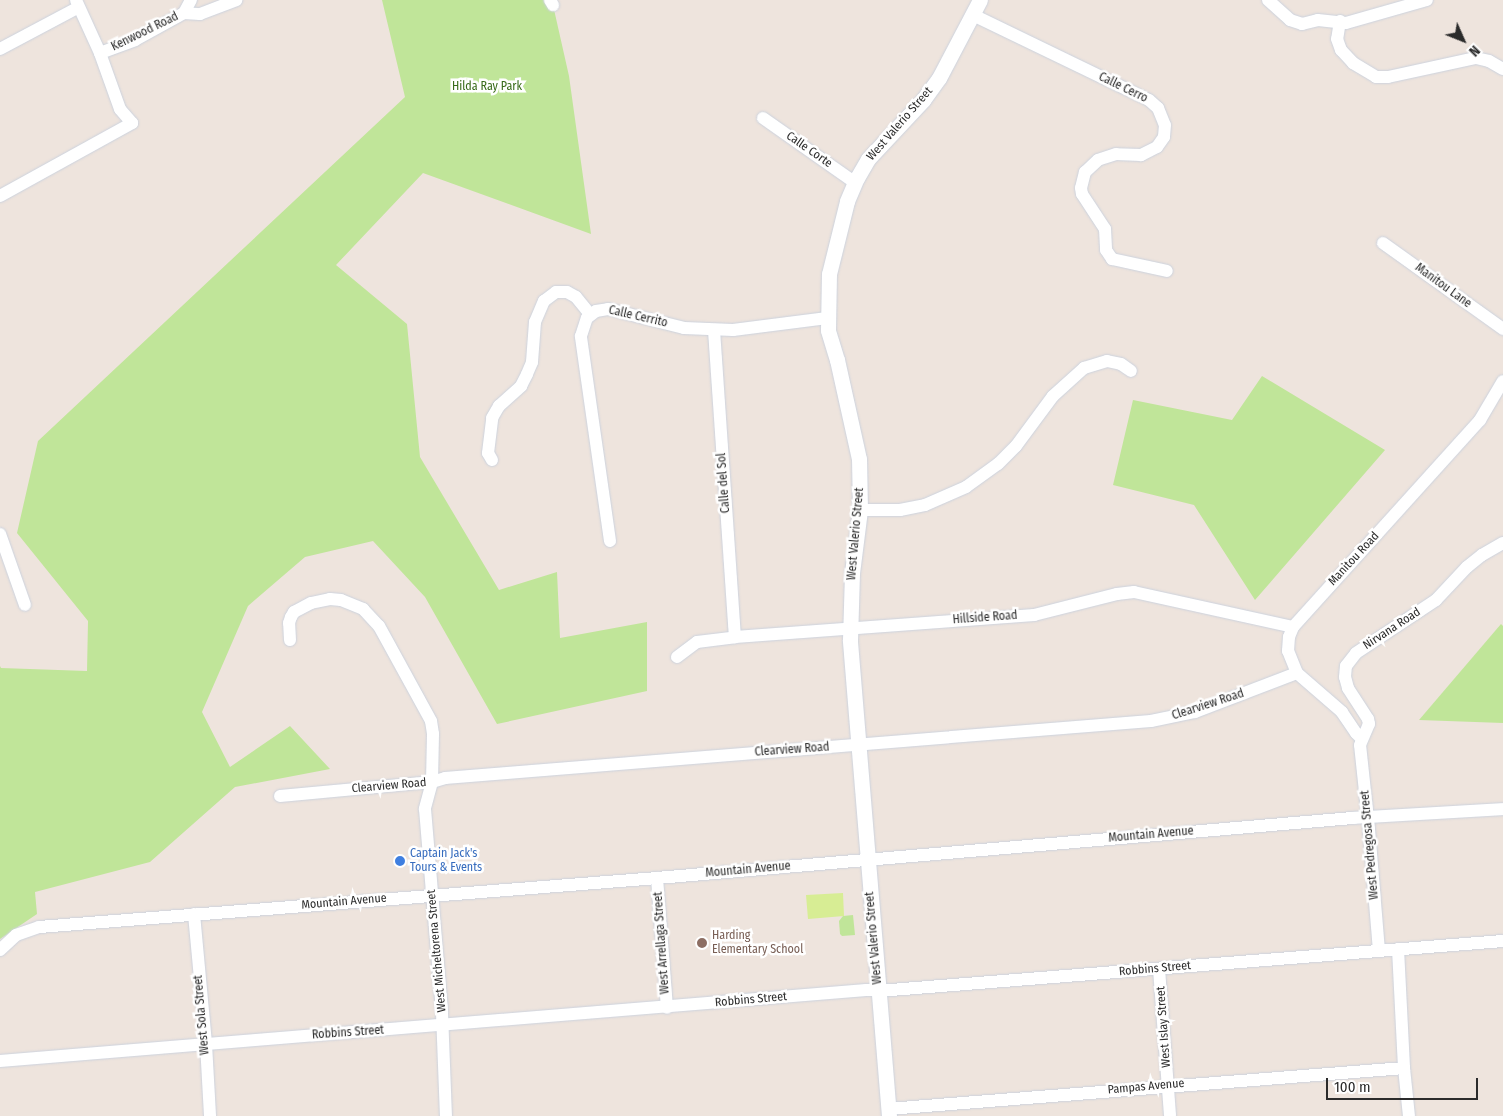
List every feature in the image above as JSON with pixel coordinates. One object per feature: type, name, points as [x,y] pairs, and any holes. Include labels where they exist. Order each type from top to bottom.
[{"type":"street","points":[[184,13],[191,0]]},
{"type":"street","name":"Kenwood Road","points":[[0,196],[132,124],[120,109],[100,54],[135,40],[184,13],[200,14],[236,0]]},
{"type":"street","name":"West Valerio Street","points":[[889,1112],[849,629],[852,574],[860,510],[857,450],[837,360],[828,330],[829,274],[834,247],[854,182],[868,159],[917,107],[939,78],[980,0]]},
{"type":"street","points":[[1268,0],[1284,16],[1302,24],[1318,20],[1346,22],[1427,0]]},
{"type":"street","points":[[0,49],[78,3],[100,54]]},
{"type":"street","name":"Calle Cerro","points":[[973,15],[1149,100],[1158,108],[1165,125],[1164,137],[1157,147],[1141,156],[1116,154],[1098,160],[1084,172],[1081,188],[1082,194],[1104,229],[1106,250],[1112,259],[1167,271]]},
{"type":"street","points":[[1340,21],[1337,39],[1341,50],[1353,63],[1376,77],[1388,77],[1476,58],[1489,61],[1503,69]]},
{"type":"street","name":"Calle Corte","points":[[764,118],[854,182]]},
{"type":"street","name":"Manitou Lane","points":[[1383,243],[1503,329]]},
{"type":"street","points":[[492,460],[488,453],[492,418],[499,406],[521,386],[528,374],[532,362],[535,322],[544,301],[556,292],[567,292],[576,297],[590,314]]},
{"type":"street","name":"Calle Cerrito","points":[[610,541],[581,336],[583,323],[590,314],[608,309],[660,323],[714,330],[757,329],[801,320],[827,318]]},
{"type":"street","name":"Calle del Sol","points":[[714,330],[735,637]]},
{"type":"street","points":[[860,510],[890,511],[925,505],[966,487],[998,464],[1016,446],[1053,396],[1084,368],[1107,361],[1121,364],[1131,371]]},
{"type":"street","name":"Manitou Road","points":[[1293,627],[1480,420],[1503,381]]},
{"type":"street","points":[[0,534],[25,605]]},
{"type":"street","name":"Nirvana Road","points":[[1362,739],[1369,724],[1345,677],[1346,666],[1351,656],[1436,600],[1467,567],[1482,555],[1503,543]]},
{"type":"street","name":"Hillside Road","points":[[677,657],[697,642],[735,637],[1034,615],[1117,594],[1134,592],[1293,627]]},
{"type":"street","name":"West Micheltorena Street","points":[[290,640],[289,622],[291,617],[311,603],[330,599],[353,603],[368,612],[379,626],[431,721],[434,734],[432,782],[426,809],[442,1025],[446,1116]]},
{"type":"street","points":[[1293,627],[1289,637],[1288,651],[1297,673],[1342,712],[1362,739]]},
{"type":"street","name":"Clearview Road","points":[[280,796],[432,782],[444,778],[1151,721],[1196,712],[1297,673]]},
{"type":"street","name":"West Pedregosa Street","points":[[1362,739],[1360,745],[1379,951]]},
{"type":"street","name":"Mountain Avenue","points":[[0,950],[16,935],[39,928],[657,878],[1343,819],[1368,819],[1503,809]]},
{"type":"street","name":"West Arrellaga Street","points":[[657,878],[667,1008]]},
{"type":"street","name":"West Sola Street","points":[[194,914],[206,1044],[210,1116]]},
{"type":"street","name":"Robbins Street","points":[[0,1061],[1503,941]]},
{"type":"street","points":[[1398,949],[1404,1068],[1409,1116]]},
{"type":"street","name":"West Islay Street","points":[[1159,969],[1170,1116]]},
{"type":"street","name":"Pampas Avenue","points":[[889,1112],[1168,1085],[1404,1068]]},
{"type":"green space","name":"Hilda Ray Park","points":[[382,0],[550,0],[553,5],[569,76],[591,234],[423,173],[336,265],[407,324],[420,457],[499,590],[557,572],[560,638],[647,622],[647,691],[497,724],[425,597],[373,541],[305,557],[248,606],[202,712],[230,767],[290,726],[330,769],[235,787],[150,862],[35,892],[37,914],[0,939],[0,666],[1,668],[87,671],[88,621],[17,533],[38,441],[405,97]]},
{"type":"green space","points":[[1262,376],[1385,450],[1255,600],[1194,505],[1113,485],[1133,400],[1232,420]]},
{"type":"green space","points":[[1501,624],[1503,626],[1503,723],[1419,720]]},
{"type":"green space","points":[[843,893],[844,916],[808,919],[806,895]]},
{"type":"green space","points":[[853,915],[855,935],[842,936],[840,934],[839,921],[843,916]]},
{"type":"place","name":"Captain Jack's Tours & Events","points":[[400,861]]},
{"type":"place","name":"Harding Elementary School","points":[[702,943]]}]
